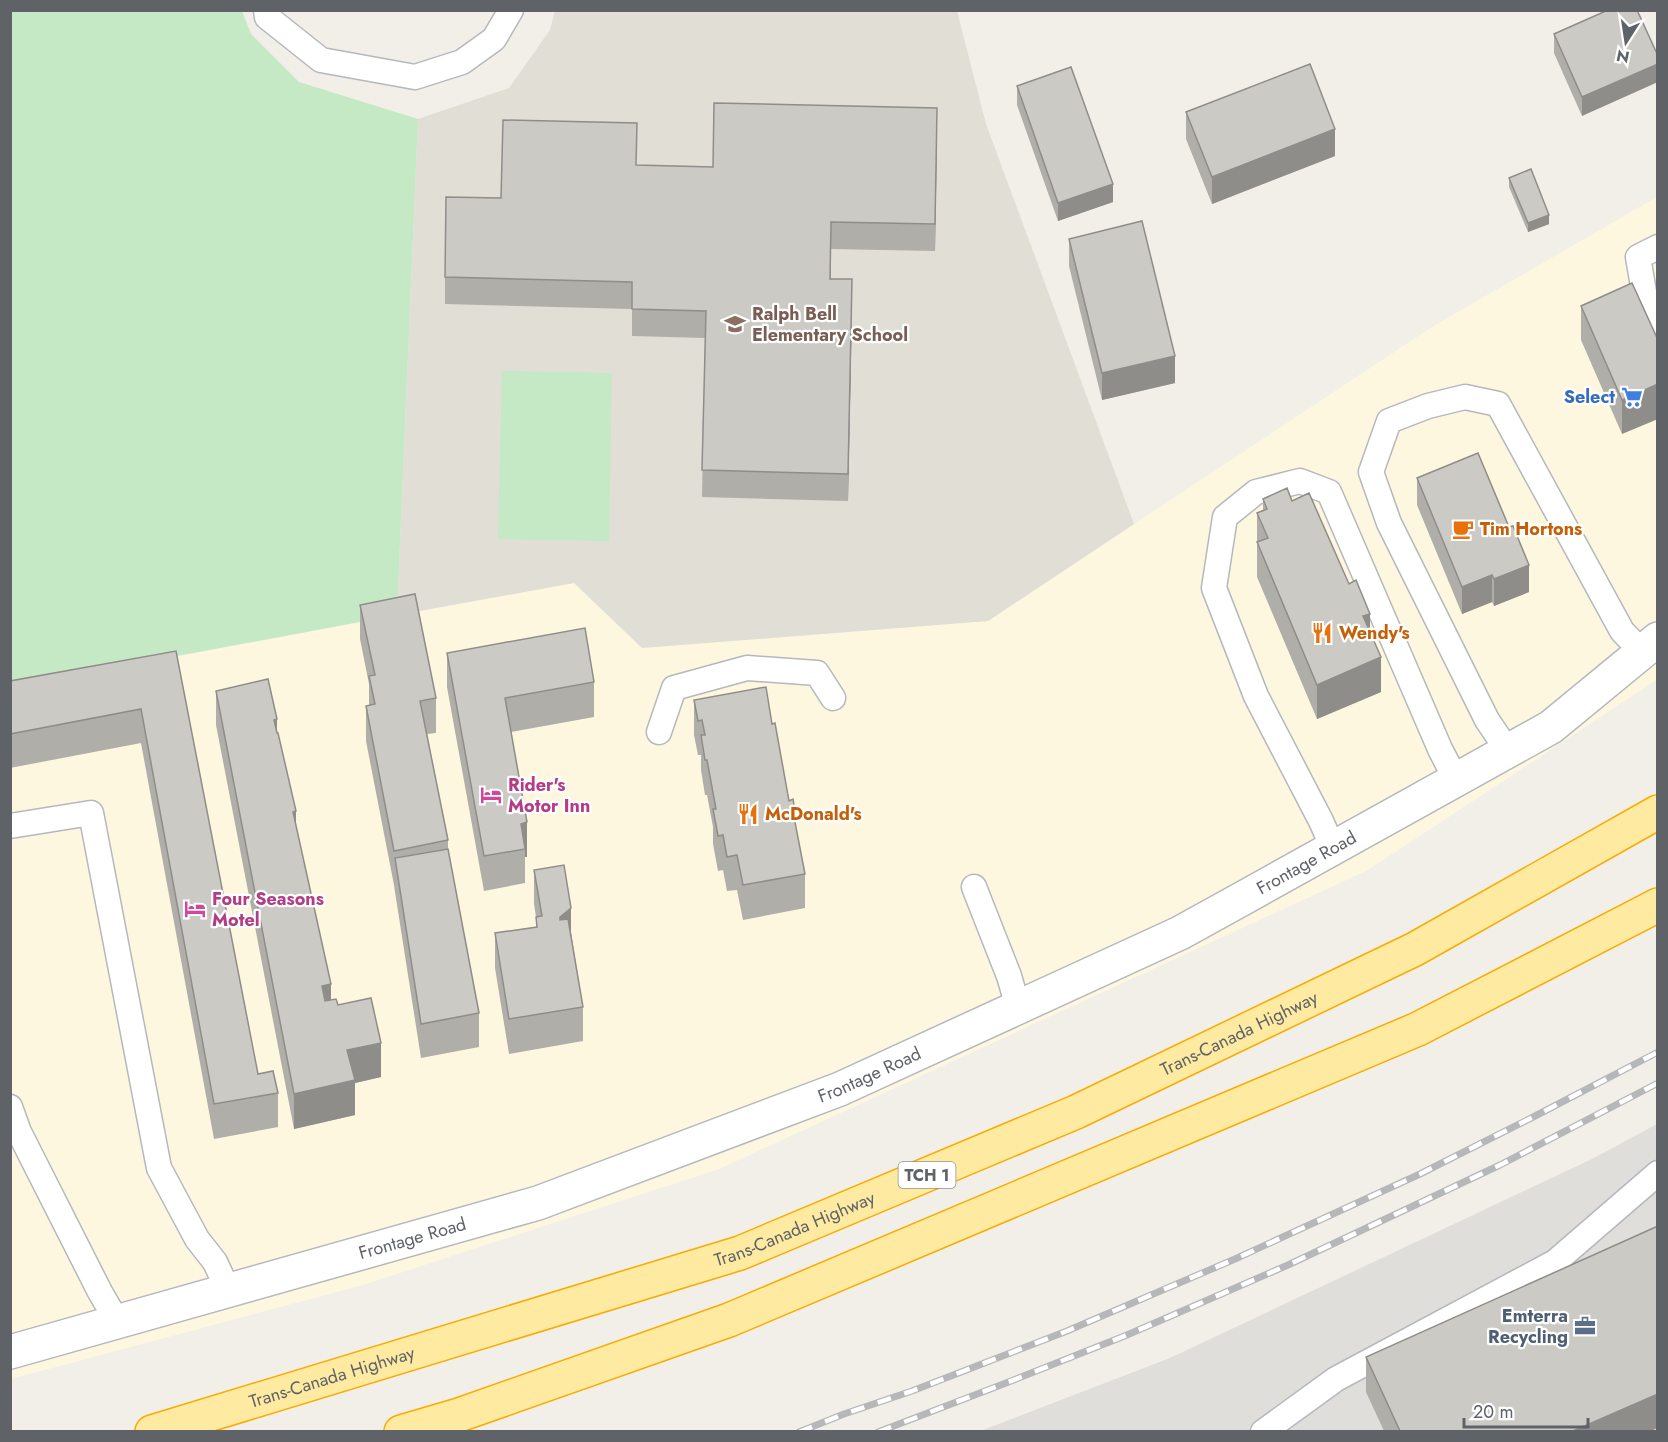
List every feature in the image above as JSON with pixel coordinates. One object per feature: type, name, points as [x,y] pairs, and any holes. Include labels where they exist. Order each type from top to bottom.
[{"type":"highway","name":"Trans-Canada Highway","points":[[152,1431],[750,1248],[1076,1112],[1394,960],[1658,812]]},
{"type":"highway","points":[[401,1431],[459,1415],[729,1320],[1418,1029],[1658,905]]},
{"type":"street","name":"Frontage Road","points":[[10,1352],[538,1203],[840,1089],[1180,933],[1551,728],[1650,646]]},
{"type":"lane","points":[[266,10],[267,16],[321,60],[416,77],[462,62],[494,39],[511,10]]},
{"type":"lane","points":[[1658,247],[1638,257],[1646,304],[1658,325]]},
{"type":"lane","points":[[1508,752],[1487,720],[1389,523],[1371,472],[1389,421],[1428,406],[1465,397],[1498,404],[1622,631],[1650,646]]},
{"type":"lane","points":[[1333,848],[1256,696],[1214,588],[1225,517],[1256,492],[1300,481],[1329,492],[1440,749],[1456,780]]},
{"type":"lane","points":[[659,732],[674,688],[747,668],[817,674],[833,698]]},
{"type":"lane","points":[[10,826],[91,813],[159,1168],[197,1239],[215,1262],[228,1290]]},
{"type":"lane","points":[[974,887],[1009,976],[1018,1007]]},
{"type":"lane","points":[[10,1107],[19,1132],[117,1321]]},
{"type":"lane","points":[[1263,1431],[1336,1379],[1555,1262],[1658,1173]]},
{"type":"shaded area","name":"Ralph Bell Elementary School","points":[[555,11],[957,11],[986,124],[1134,524],[988,621],[642,648],[574,583],[397,615],[418,119],[509,88],[550,30]]},
{"type":"shaded area","points":[[1657,197],[1658,678],[1646,687],[1368,870],[719,1169],[363,1285],[11,1379],[11,687],[574,583],[642,648],[988,621],[1432,327]]},
{"type":"shaded area","points":[[1657,1124],[1657,1431],[978,1432],[1170,1358],[1594,1158]]},
{"type":"green space","points":[[11,11],[242,11],[251,34],[299,82],[418,119],[397,615],[11,687]]},
{"type":"green space","points":[[502,371],[612,373],[609,541],[498,539]]},
{"type":"building","points":[[1608,10],[1637,10],[1658,56],[1658,64],[1582,97],[1554,34]]},
{"type":"building","points":[[1310,64],[1335,129],[1212,177],[1186,112]]},
{"type":"building","points":[[1071,67],[1113,184],[1058,203],[1017,86]]},
{"type":"building","name":"Ralph Bell Elementary School","points":[[714,103],[937,108],[935,224],[831,222],[830,279],[852,279],[848,474],[702,470],[706,311],[632,309],[632,282],[445,277],[446,197],[501,198],[503,120],[637,123],[636,165],[713,167]]},
{"type":"building","points":[[1531,169],[1549,215],[1528,223],[1509,178]]},
{"type":"building","points":[[1142,221],[1175,356],[1102,373],[1069,239]]},
{"type":"building","points":[[1632,283],[1658,340],[1658,384],[1622,400],[1581,306]]},
{"type":"building","name":"Tim Hortons","points":[[1478,453],[1509,527],[1513,526],[1529,565],[1494,579],[1492,575],[1462,587],[1417,478]]},
{"type":"building","name":"Wendy's","points":[[1287,488],[1292,501],[1309,493],[1349,584],[1356,580],[1370,614],[1363,616],[1381,657],[1317,685],[1257,542],[1268,538],[1257,513],[1267,509],[1263,499]]},
{"type":"building","points":[[415,594],[436,698],[420,701],[448,840],[394,851],[366,706],[375,704],[369,676],[375,675],[360,605]]},
{"type":"building","name":"Rider's Motor Inn","points":[[585,628],[594,682],[505,698],[527,822],[521,824],[525,849],[484,856],[447,653]]},
{"type":"building","name":"Four Seasons Motel","points":[[176,651],[258,1074],[273,1071],[278,1093],[214,1104],[141,709],[10,734],[10,681]]},
{"type":"building","points":[[268,679],[277,719],[274,720],[296,811],[293,812],[331,984],[322,986],[325,1001],[336,999],[338,1005],[371,998],[381,1043],[347,1050],[355,1080],[294,1094],[216,691]]},
{"type":"building","name":"McDonald's","points":[[766,687],[789,801],[793,799],[796,817],[794,817],[805,874],[743,885],[737,855],[727,857],[723,835],[718,836],[713,809],[716,809],[701,735],[705,735],[702,720],[698,721],[694,700]]},
{"type":"building","points":[[448,849],[479,1013],[421,1024],[395,858]]},
{"type":"building","points":[[564,865],[571,908],[560,917],[560,920],[568,919],[583,1007],[509,1019],[495,933],[537,927],[536,917],[542,916],[534,870]]},
{"type":"building","name":"Emterra Recycling","points":[[1658,1226],[1658,1394],[1573,1431],[1400,1431],[1366,1357]]},
{"type":"railway","points":[[799,1432],[1067,1331],[1235,1259],[1420,1174],[1658,1052]]},
{"type":"railway","points":[[878,1432],[1127,1335],[1288,1265],[1500,1165],[1658,1083]]},
{"type":"place","name":"Ralph Bell Elementary School","points":[[735,324]]},
{"type":"place","name":"Select","points":[[1632,397]]},
{"type":"place","name":"Tim Hortons","points":[[1463,529]]},
{"type":"place","name":"Wendy's","points":[[1322,633]]},
{"type":"place","name":"Rider's Motor Inn","points":[[491,795]]},
{"type":"place","name":"McDonald's","points":[[748,814]]},
{"type":"place","name":"Four Seasons Motel","points":[[195,909]]},
{"type":"place","name":"Emterra Recycling","points":[[1585,1326]]}]
